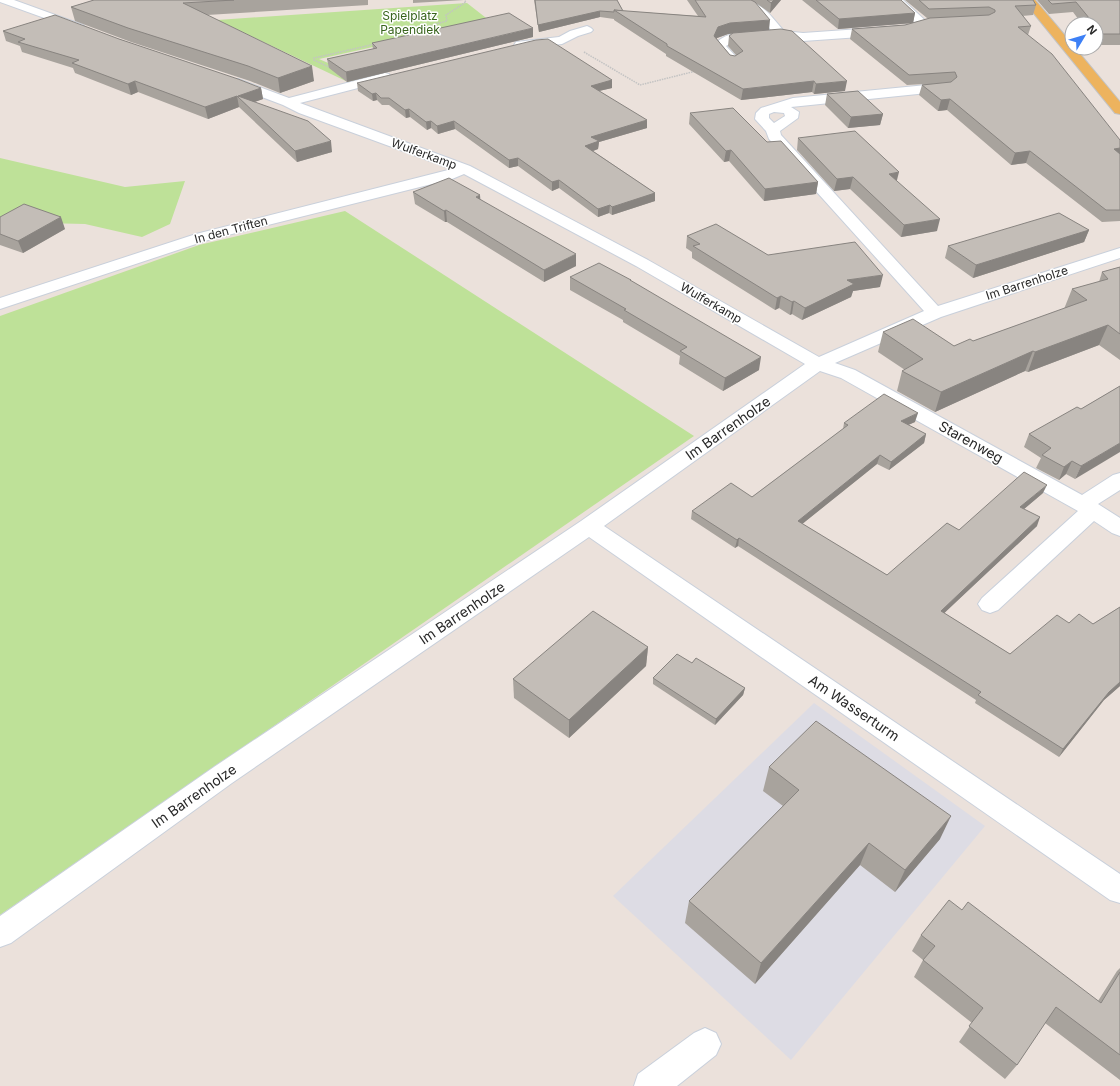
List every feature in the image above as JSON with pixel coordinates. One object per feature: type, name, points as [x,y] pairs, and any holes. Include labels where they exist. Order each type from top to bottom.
[{"type":"main road","points":[[1029,0],[1119,107]]},
{"type":"street","points":[[4,0],[90,31]]},
{"type":"street","points":[[742,0],[759,9],[780,34]]},
{"type":"street","points":[[734,61],[720,46],[722,42],[729,39],[780,34],[803,37],[916,28],[929,24],[898,0]]},
{"type":"street","points":[[508,48],[536,42],[562,40],[574,33],[587,30]]},
{"type":"street","points":[[288,102],[394,75]]},
{"type":"street","name":"Wulferkamp","points":[[219,77],[465,169],[642,263],[818,364]]},
{"type":"street","points":[[935,313],[774,136],[773,130],[791,118],[792,112],[781,108],[785,104],[793,102],[947,88]]},
{"type":"street","name":"In den Triften","points":[[0,304],[202,236],[447,176],[465,169]]},
{"type":"street","name":"Im Barrenholze","points":[[0,933],[223,775],[589,526],[818,364],[935,313],[1120,253]]},
{"type":"street","name":"Starenweg","points":[[818,364],[848,374],[1087,507],[1120,528]]},
{"type":"street","points":[[990,604],[1087,507],[1120,480]]},
{"type":"street","name":"Am Wasserturm","points":[[589,526],[1120,890]]},
{"type":"street","points":[[650,1086],[706,1044]]},
{"type":"path","points":[[401,37],[426,27],[447,21],[446,15],[459,8],[466,2],[464,0]]},
{"type":"path","points":[[562,40],[640,85],[734,61]]},
{"type":"path","points":[[364,82],[314,60],[314,58],[380,42]]},
{"type":"shaded area","points":[[814,703],[985,826],[791,1060],[613,896]]},
{"type":"green space","name":"Spielplatz Papendiek","points":[[467,3],[490,21],[319,59],[365,79],[350,83],[217,20]]},
{"type":"green space","points":[[0,158],[125,187],[185,181],[170,224],[142,237],[85,224],[0,222]]},
{"type":"green space","points":[[345,211],[694,436],[0,915],[0,316],[199,245]]},
{"type":"building","points":[[94,0],[234,0],[183,3],[312,66],[278,78],[248,66],[128,28],[71,7]]},
{"type":"building","points":[[535,0],[617,0],[623,11],[600,11],[538,25]]},
{"type":"building","points":[[695,0],[751,0],[755,2],[770,20],[730,23],[718,27],[714,36],[730,55],[735,56],[743,51],[729,36],[733,33],[781,29],[792,31],[847,81],[816,84],[814,81],[743,89],[667,46],[667,44],[614,10],[706,17]]},
{"type":"building","points":[[767,0],[774,0],[771,3]]},
{"type":"building","points":[[816,0],[901,0],[915,13],[839,19]]},
{"type":"building","points":[[919,0],[1033,0],[1036,5],[1015,6],[1031,26],[1018,27],[1052,54],[1120,140],[1120,148],[1114,149],[1120,154],[1120,210],[1106,210],[1030,151],[1015,153],[950,99],[941,100],[922,85],[951,82],[957,77],[955,72],[909,75],[852,29],[905,25],[930,18],[989,15],[995,12],[995,10],[989,7],[929,9]]},
{"type":"building","points":[[1048,0],[1120,0],[1120,34],[1104,34],[1104,16],[1087,16],[1076,2],[1052,4]]},
{"type":"building","points":[[509,13],[533,28],[346,72],[327,59],[377,48],[372,43]]},
{"type":"building","points":[[55,15],[119,39],[261,88],[238,96],[308,121],[331,141],[295,151],[237,96],[205,107],[135,81],[128,84],[72,63],[79,60],[18,42],[25,39],[3,31]]},
{"type":"building","points":[[548,39],[612,80],[591,86],[647,120],[591,137],[599,141],[585,146],[655,193],[612,207],[610,205],[598,209],[559,180],[552,182],[518,158],[509,160],[454,121],[437,126],[431,121],[426,122],[409,109],[405,110],[389,98],[381,98],[376,93],[372,94],[357,83],[536,40]]},
{"type":"building","points":[[858,91],[883,114],[851,117],[827,94]]},
{"type":"building","points":[[733,108],[767,142],[781,141],[818,182],[765,189],[731,150],[726,151],[690,113]]},
{"type":"building","points":[[855,131],[899,172],[889,174],[940,219],[904,225],[853,177],[837,179],[798,138]]},
{"type":"building","points":[[449,178],[480,195],[476,197],[576,254],[544,270],[446,210],[444,211],[413,192]]},
{"type":"building","points":[[24,204],[61,217],[18,241],[0,234],[0,217]]},
{"type":"building","points":[[1059,213],[1089,230],[976,265],[948,246]]},
{"type":"building","points":[[716,224],[768,255],[855,242],[883,275],[847,280],[854,284],[805,308],[794,301],[792,302],[781,296],[777,298],[693,246],[700,244],[687,236]]},
{"type":"building","points":[[599,263],[631,280],[761,357],[725,378],[680,351],[687,347],[624,310],[626,309],[570,277]]},
{"type":"building","points":[[1120,267],[1120,334],[1108,325],[1035,352],[1033,351],[941,392],[902,371],[923,359],[883,332],[913,319],[954,346],[970,339],[973,341],[1087,300],[1072,289],[1108,279],[1102,272]]},
{"type":"building","points":[[1120,386],[1120,443],[1081,466],[1072,461],[1064,467],[1042,455],[1051,448],[1029,434],[1077,407],[1081,409]]},
{"type":"building","points":[[884,394],[918,413],[901,421],[926,434],[891,462],[880,455],[798,521],[887,575],[947,523],[959,530],[1024,472],[1047,485],[1020,507],[1040,517],[941,611],[1010,654],[1057,615],[1069,623],[1079,614],[1093,624],[1120,607],[1120,682],[1109,692],[1063,749],[978,695],[981,692],[739,538],[737,540],[692,511],[731,483],[752,497],[848,425],[844,423]]},
{"type":"building","points":[[593,611],[648,647],[569,720],[513,679]]},
{"type":"building","points":[[677,654],[692,663],[696,658],[745,688],[716,719],[653,678]]},
{"type":"building","points":[[816,721],[951,816],[905,870],[869,843],[761,963],[689,901],[799,790],[769,767]]},
{"type":"building","points":[[949,900],[962,910],[968,902],[1101,1003],[1120,972],[1120,1055],[1056,1007],[1017,1065],[969,1026],[983,1008],[923,960],[935,946],[921,935]]}]
